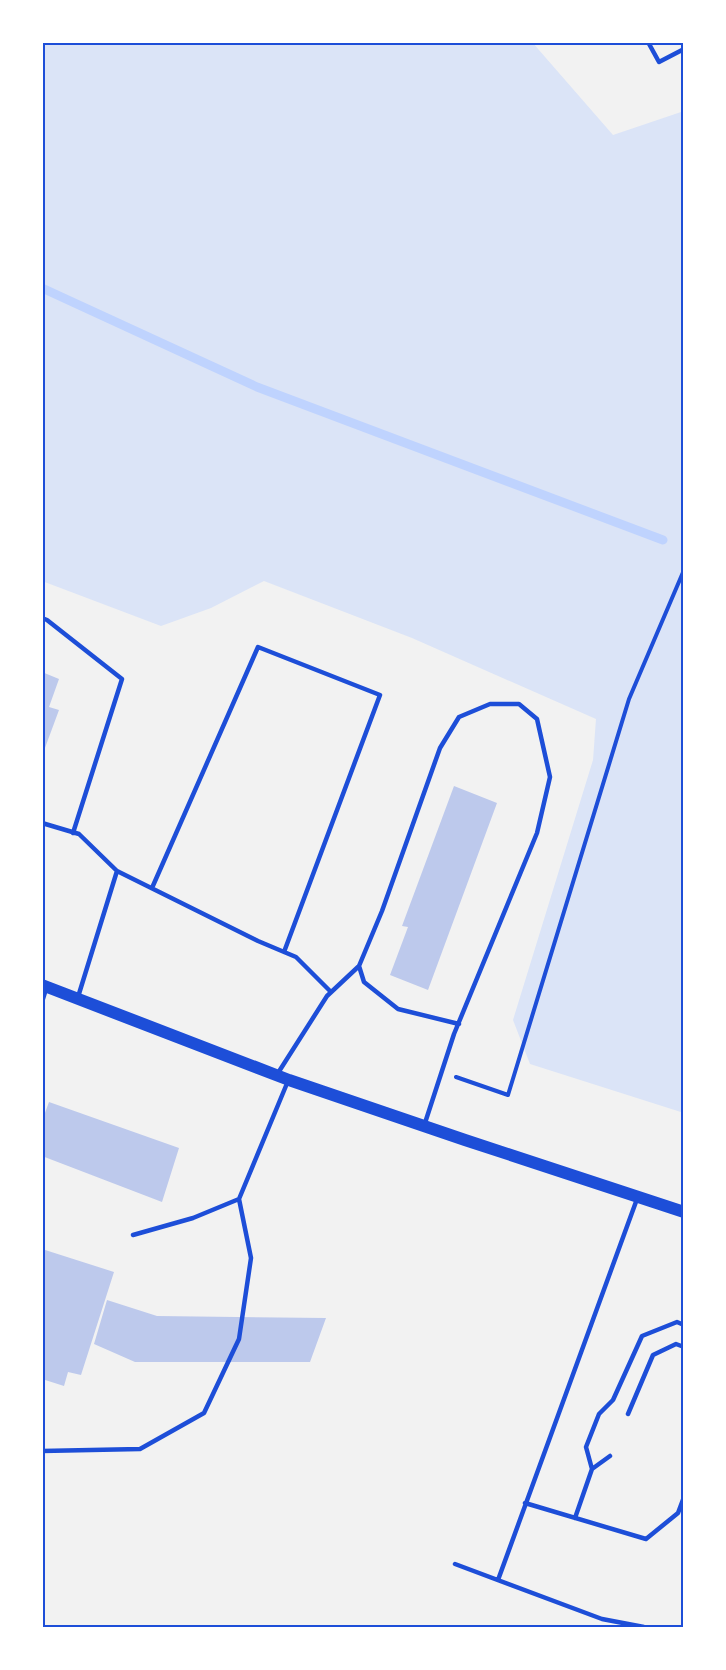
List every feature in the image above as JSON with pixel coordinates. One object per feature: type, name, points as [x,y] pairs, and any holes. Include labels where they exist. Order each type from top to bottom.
[{"type":"main road","points":[[44,986],[289,1080],[684,1212]]},
{"type":"lane","points":[[648,42],[659,62],[684,50]]},
{"type":"lane","points":[[42,618],[122,679],[74,833]]},
{"type":"lane","points":[[152,888],[258,647],[380,695],[284,952]]},
{"type":"lane","points":[[277,1074],[327,996],[359,966],[382,911],[440,748],[459,717],[490,704],[519,704],[537,719],[550,777],[537,833],[459,1024],[424,1126]]},
{"type":"lane","points":[[42,823],[79,834],[117,871],[258,941],[296,957],[331,992]]},
{"type":"lane","points":[[78,998],[117,871]]},
{"type":"lane","points":[[359,966],[364,982],[398,1009],[459,1024]]},
{"type":"lane","points":[[42,1002],[44,986]]},
{"type":"lane","points":[[42,1451],[140,1449],[204,1413],[239,1339],[250,1258],[239,1199],[289,1080]]},
{"type":"lane","points":[[498,1580],[638,1197]]},
{"type":"lane","points":[[133,1235],[193,1218],[239,1199]]},
{"type":"lane","points":[[575,1518],[592,1469],[586,1447],[594,1425],[599,1414],[613,1400],[642,1336],[677,1322],[684,1325]]},
{"type":"lane","points":[[628,1414],[653,1355],[676,1344],[684,1347]]},
{"type":"lane","points":[[592,1469],[610,1456]]},
{"type":"lane","points":[[525,1503],[646,1539],[678,1513],[684,1497]]},
{"type":"lane","points":[[455,1564],[603,1619],[644,1627],[675,1628]]},
{"type":"path","points":[[442,1072],[508,1095],[628,699],[684,570]]},
{"type":"shaded area","points":[[42,42],[532,42],[613,135],[684,111],[684,1113],[530,1064],[513,1020],[593,760],[596,719],[412,638],[264,581],[211,608],[161,626],[42,581]]},
{"type":"building","points":[[42,672],[59,679],[49,707],[59,710],[42,756]]},
{"type":"building","points":[[454,786],[497,803],[428,990],[390,975],[408,927],[402,926]]},
{"type":"building","points":[[49,1102],[179,1148],[162,1202],[42,1156],[42,1121]]},
{"type":"building","points":[[42,1249],[114,1272],[81,1375],[68,1372],[64,1386],[42,1379]]},
{"type":"building","points":[[107,1300],[157,1316],[326,1318],[310,1362],[135,1362],[94,1344]]},
{"type":"waterway","points":[[42,288],[257,387],[663,540]]}]
